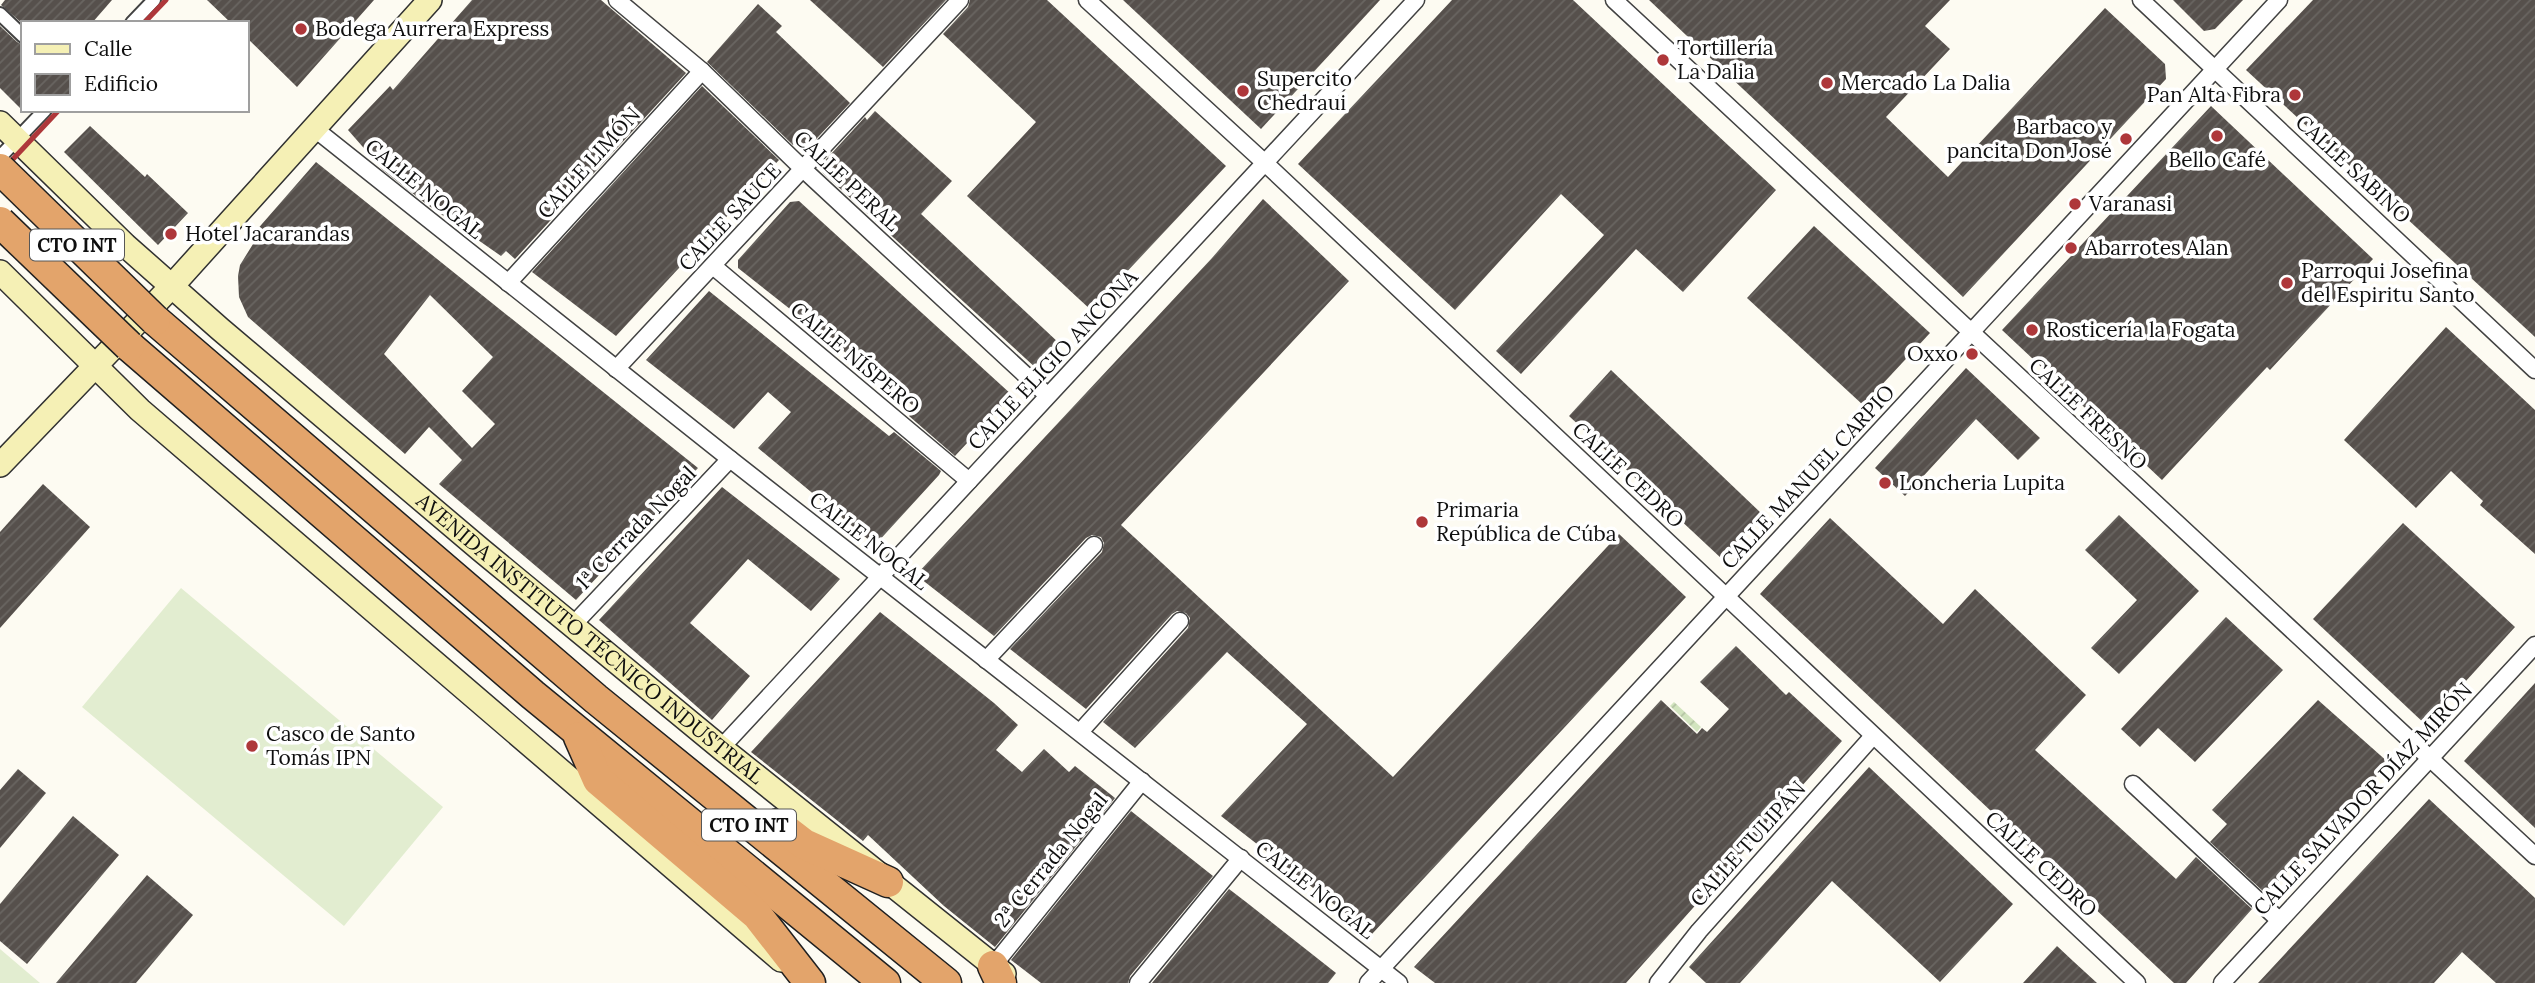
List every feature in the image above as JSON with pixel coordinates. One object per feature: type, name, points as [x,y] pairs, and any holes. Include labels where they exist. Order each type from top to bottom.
[{"type":"highway","name":"CTO INT","points":[[0,169],[128,295],[304,448],[596,699],[946,983]]},
{"type":"highway","name":"CTO INT","points":[[0,222],[129,346],[280,477],[576,731],[885,983]]},
{"type":"highway","points":[[596,699],[648,718],[804,844],[888,882]]},
{"type":"highway","points":[[576,731],[598,780],[757,915],[809,983]]},
{"type":"main road","points":[[0,465],[171,287],[430,0]]},
{"type":"main road","name":"CTO INT","points":[[0,123],[171,287]]},
{"type":"main road","name":"CTO INT","points":[[0,272],[140,410],[809,983]]},
{"type":"main road","name":"AVENIDA INSTITUTO TÉCNICO INDUSTRIAL","points":[[171,287],[572,626],[1003,977]]},
{"type":"street","points":[[134,21],[154,0]]},
{"type":"street","name":"CALLE PERAL","points":[[617,0],[702,71],[803,169],[1047,395]]},
{"type":"street","name":"CALLE SAUCE","points":[[616,369],[960,0]]},
{"type":"street","name":"CALLE CEDRO","points":[[1087,0],[1265,163],[2137,983]]},
{"type":"street","name":"CALLE ELIGIO ANCONA","points":[[721,748],[1416,0]]},
{"type":"street","name":"CALLE FRESNO","points":[[1614,0],[2535,856]]},
{"type":"street","name":"CALLE SABINO","points":[[2141,0],[2535,370]]},
{"type":"street","name":"CALLE MANUEL CARPIO","points":[[1368,983],[2279,0]]},
{"type":"street","points":[[0,14],[21,34]]},
{"type":"street","name":"CALLE LIMÓN","points":[[508,284],[702,71]]},
{"type":"street","points":[[0,157],[43,112]]},
{"type":"street","name":"CALLE NOGAL","points":[[315,129],[730,459],[1399,983]]},
{"type":"street","name":"CALLE NÍSPERO","points":[[713,266],[969,481]]},
{"type":"street","name":"1ª Cerrada Nogal","points":[[572,626],[730,459]]},
{"type":"street","points":[[986,660],[1094,545]]},
{"type":"street","points":[[1080,732],[1180,621]]},
{"type":"street","name":"CALLE SALVADOR DÍAZ MIRÓN","points":[[2222,983],[2535,645]]},
{"type":"street","name":"CALLE TULIPÁN","points":[[1658,983],[1699,931],[1873,736]]},
{"type":"street","name":"2ª Cerrada Nogal","points":[[1003,977],[1142,781]]},
{"type":"street","points":[[2133,784],[2279,919]]},
{"type":"street","points":[[1138,983],[1241,858]]},
{"type":"green space","points":[[181,588],[443,807],[344,926],[82,707]]},
{"type":"green space","points":[[1674,702],[1701,727],[1697,732],[1670,706]]},
{"type":"green space","points":[[0,949],[40,983],[0,983]]},
{"type":"building","points":[[5,0],[112,0],[94,21],[21,22],[1,5]]},
{"type":"building","points":[[207,0],[374,0],[297,87],[248,39],[248,21],[229,21]]},
{"type":"building","points":[[472,0],[601,0],[686,73],[515,259],[506,251],[501,256],[425,203],[383,170],[348,130],[390,86],[393,90]]},
{"type":"building","points":[[810,0],[946,0],[883,67]]},
{"type":"building","points":[[970,0],[1047,0],[1226,166],[1091,310],[967,196],[1036,122],[943,34],[968,7]]},
{"type":"building","points":[[1123,0],[1380,0],[1261,129]]},
{"type":"building","points":[[1452,0],[1573,0],[1776,190],[1683,292],[1636,249],[1521,374],[1496,351],[1604,235],[1561,194],[1455,310],[1298,164]]},
{"type":"building","points":[[1649,0],[1950,0],[1925,26],[1950,49],[1886,117],[1948,177],[2105,8],[2165,64],[2166,79],[1963,297]]},
{"type":"building","points":[[2173,0],[2243,0],[2215,29],[2204,31]]},
{"type":"building","points":[[2313,0],[2535,0],[2535,337],[2246,70]]},
{"type":"building","points":[[758,4],[782,26],[776,32],[850,103],[804,152],[795,143],[793,145],[707,62]]},
{"type":"building","points":[[0,26],[21,44],[21,109],[0,88]]},
{"type":"building","points":[[702,86],[779,160],[616,336],[532,272]]},
{"type":"building","points":[[2211,106],[2373,259],[2270,370],[2267,367],[2162,480],[2002,330]]},
{"type":"building","points":[[875,111],[952,181],[921,214],[1060,344],[1037,369],[823,173],[820,166],[865,117],[867,120]]},
{"type":"building","points":[[90,126],[188,213],[158,245],[64,152]]},
{"type":"building","points":[[316,162],[698,468],[576,600],[439,484],[462,460],[429,427],[405,454],[248,317],[239,297],[238,276],[240,265],[258,236],[255,232]],"holes":[[[430,295],[493,357],[462,391],[495,424],[472,448],[384,354]]]},
{"type":"building","points":[[1263,199],[1349,281],[1121,525],[1393,777],[1619,534],[1686,597],[1372,934],[1221,816],[1307,724],[1227,652],[1135,748],[1103,722],[1188,628],[1190,618],[1186,613],[1177,611],[1172,614],[1086,709],[1010,649],[1102,552],[1104,543],[1101,537],[1092,535],[1086,538],[994,636],[916,575],[1212,258]]},
{"type":"building","points":[[799,201],[1012,395],[955,456],[909,416],[916,408],[738,268],[738,260],[790,202]]},
{"type":"building","points":[[1814,226],[1930,333],[1863,405],[1747,298]]},
{"type":"building","points":[[709,291],[889,436],[894,432],[941,471],[875,545],[758,448],[791,412],[768,392],[734,429],[646,360]]},
{"type":"building","points":[[2446,327],[2535,410],[2535,554],[2480,505],[2483,501],[2451,471],[2416,508],[2344,440]]},
{"type":"building","points":[[1966,368],[2040,438],[2018,460],[1976,419],[1905,496],[1875,468]]},
{"type":"building","points":[[1611,370],[1762,514],[1722,559],[1569,416]]},
{"type":"building","points":[[43,484],[90,527],[0,628],[0,532]]},
{"type":"building","points":[[722,487],[840,579],[811,611],[748,559],[690,623],[750,676],[712,720],[599,620]]},
{"type":"building","points":[[2119,515],[2199,591],[2119,674],[2091,648],[2137,600],[2085,550]]},
{"type":"building","points":[[1830,518],[1943,624],[1975,589],[2086,695],[2035,750],[2176,879],[2196,857],[2252,909],[2186,983],[2174,983],[1760,594]]},
{"type":"building","points":[[2403,523],[2515,627],[2426,725],[2313,619]]},
{"type":"building","points":[[880,612],[1018,725],[996,750],[1022,772],[1044,749],[1069,772],[1075,766],[1115,798],[995,947],[944,906],[868,835],[863,841],[751,752]]},
{"type":"building","points":[[2226,617],[2283,670],[2195,762],[2158,728],[2140,747],[2121,729]]},
{"type":"building","points":[[1736,646],[1786,695],[1789,692],[1842,741],[1626,983],[1435,983],[1414,967],[1661,700],[1697,734],[1702,728],[1707,732],[1729,709],[1700,682]]},
{"type":"building","points":[[2535,683],[2535,828],[2464,761]]},
{"type":"building","points":[[2318,700],[2389,763],[2266,894],[2210,842],[2227,824],[2212,810]]},
{"type":"building","points":[[1869,767],[2013,904],[1940,982],[1832,881],[1740,983],[1706,983],[1689,967]]},
{"type":"building","points":[[18,769],[46,793],[0,848],[0,790]]},
{"type":"building","points":[[2429,799],[2535,898],[2535,983],[2496,983],[2462,952],[2434,983],[2258,983]]},
{"type":"building","points":[[1131,811],[1213,876],[1130,976],[1128,983],[1041,983],[1011,960]]},
{"type":"building","points":[[73,816],[119,855],[27,964],[0,941],[0,904]]},
{"type":"building","points":[[147,875],[193,915],[136,983],[56,983]]},
{"type":"building","points":[[1229,889],[1336,973],[1328,983],[1152,983]]},
{"type":"building","points":[[2057,946],[2073,961],[2097,983],[2023,983]]},
{"type":"railway","points":[[146,21],[166,0]]},
{"type":"railway","points":[[0,173],[57,112]]},
{"type":"place","name":"Bodega Aurrera Express","points":[[301,29]]},
{"type":"place","name":"Tortillería La Dalia","points":[[1663,60]]},
{"type":"place","name":"Mercado La Dalia","points":[[1827,83]]},
{"type":"place","name":"Supercito Chedraui","points":[[1243,91]]},
{"type":"place","name":"Pan Alta Fibra","points":[[2295,95]]},
{"type":"place","name":"Bello Café","points":[[2217,136]]},
{"type":"place","name":"Barbaco y pancita Don José","points":[[2126,139]]},
{"type":"place","name":"Varanasi","points":[[2075,204]]},
{"type":"place","name":"Hotel Jacarandas","points":[[171,234]]},
{"type":"place","name":"Abarrotes Alan","points":[[2071,248]]},
{"type":"place","name":"Parroqui Josefina del Espiritu Santo","points":[[2287,283]]},
{"type":"place","name":"Rosticería la Fogata","points":[[2032,330]]},
{"type":"place","name":"Oxxo","points":[[1972,354]]},
{"type":"place","name":"Loncheria Lupita","points":[[1885,483]]},
{"type":"place","name":"Primaria República de Cúba","points":[[1422,522]]},
{"type":"place","name":"Casco de Santo Tomás IPN","points":[[252,746]]}]
